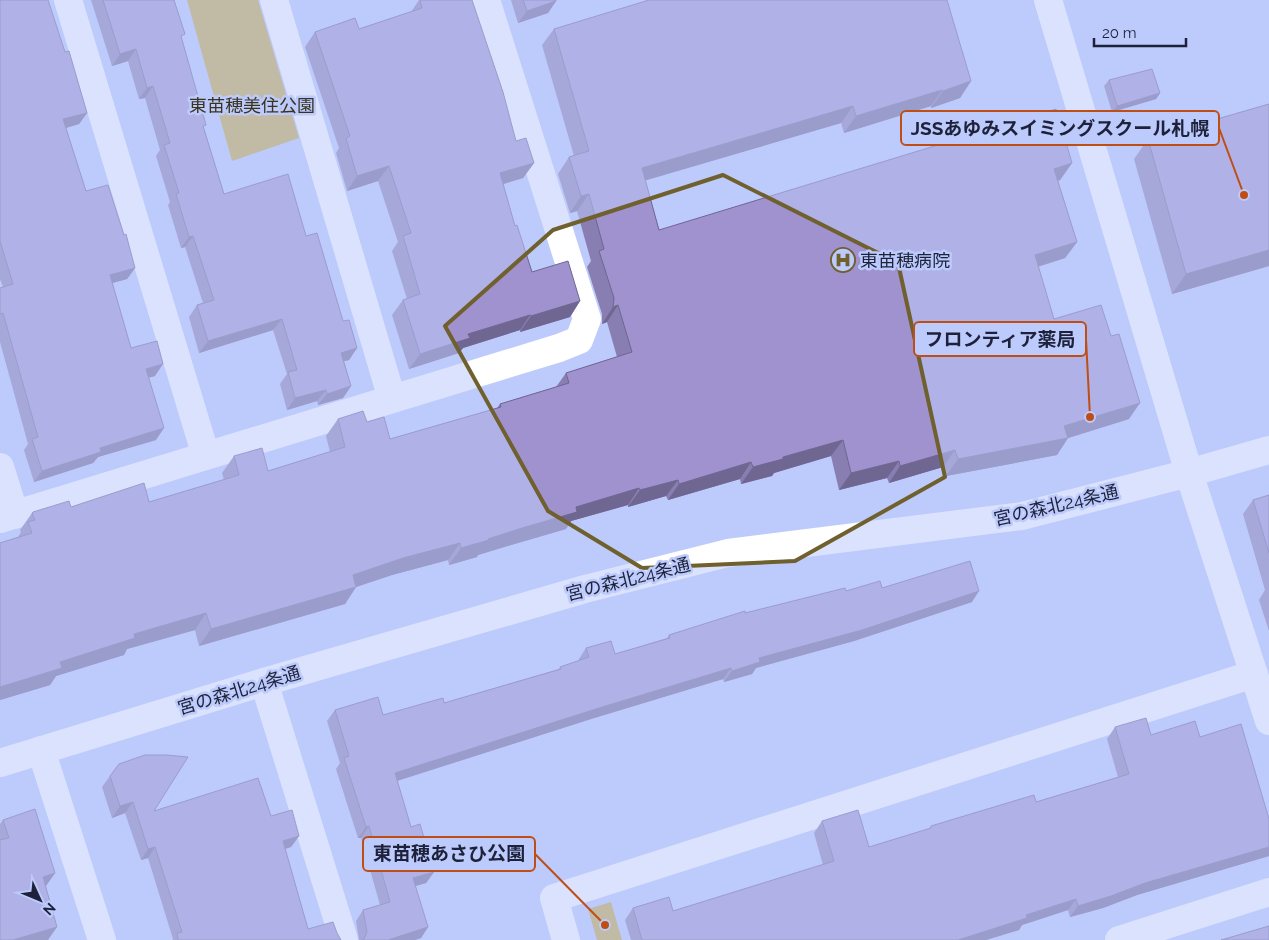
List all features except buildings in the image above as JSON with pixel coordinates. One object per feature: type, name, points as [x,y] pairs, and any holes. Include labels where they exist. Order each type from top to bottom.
[{"type":"street","points":[[68,0],[206,456]]},
{"type":"street","points":[[274,0],[392,399]]},
{"type":"street","points":[[0,467],[7,517],[559,348],[579,340],[587,319],[486,0]]},
{"type":"street","points":[[1048,0],[1190,473],[1269,720]]},
{"type":"street","name":"宮の森北24条通","points":[[0,763],[264,682],[584,589],[728,553],[1022,516],[1190,473],[1269,450]]},
{"type":"street","points":[[566,940],[554,898],[1254,674]]},
{"type":"street","points":[[264,682],[344,940]]},
{"type":"street","points":[[41,750],[102,940]]},
{"type":"street","points":[[1131,938],[1269,892]]},
{"type":"highlighted area","points":[[723,175],[898,263],[945,477],[795,561],[642,568],[548,511],[445,326],[553,230]]},
{"type":"green space","name":"東苗穂美住公園","points":[[187,0],[258,0],[299,138],[232,161]]},
{"type":"green space","points":[[611,902],[622,940],[597,940],[588,909]]},
{"type":"place","name":"JSSあゆみスイミングスクール札幌","points":[[1244,195]]},
{"type":"place","name":"東苗穂病院","points":[[843,260]]},
{"type":"place","name":"フロンティア薬局","points":[[1090,417]]},
{"type":"place","name":"東苗穂あさひ公園","points":[[605,925]]}]
